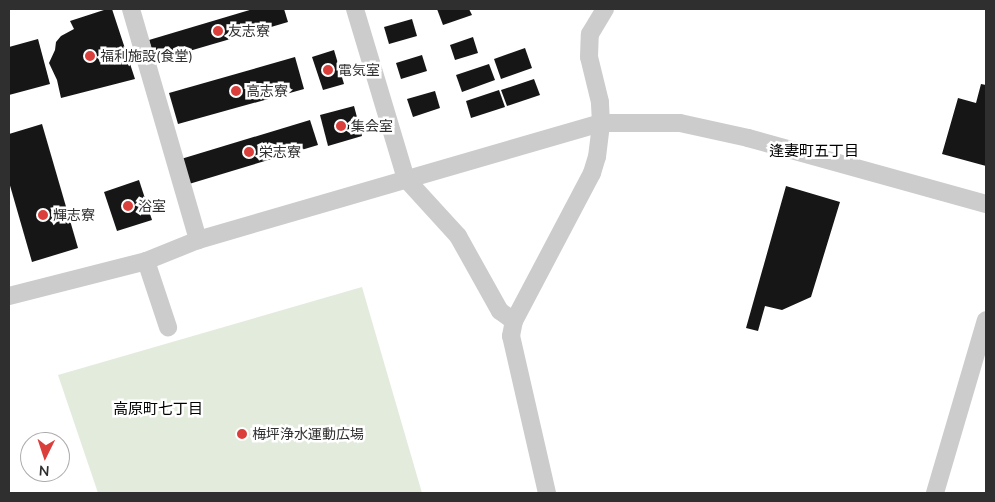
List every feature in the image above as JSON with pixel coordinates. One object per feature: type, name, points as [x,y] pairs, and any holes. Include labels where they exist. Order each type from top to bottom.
[{"type":"street","points":[[131,9],[198,240]]},
{"type":"street","points":[[356,9],[406,179],[458,236],[500,311],[514,321]]},
{"type":"street","points":[[546,493],[538,449],[516,364],[511,336],[514,321],[592,173],[597,157],[601,123],[600,102],[589,57],[590,34],[605,9]]},
{"type":"street","points":[[9,293],[146,261],[198,240],[601,123],[680,123],[748,138],[986,204]]},
{"type":"street","points":[[146,261],[168,327]]},
{"type":"street","points":[[935,493],[986,320]]},
{"type":"shaded area","name":"梅坪浄水運動広場","points":[[362,287],[422,493],[98,493],[58,375]]},
{"type":"building","name":"福利施設(食堂)","points":[[112,9],[135,79],[61,98],[57,80],[49,63],[55,50],[56,42],[61,36],[74,29],[70,21]]},
{"type":"building","name":"友志寮","points":[[253,9],[284,9],[288,22],[155,61],[149,40]]},
{"type":"building","points":[[437,9],[469,9],[472,15],[443,25]]},
{"type":"building","points":[[412,19],[417,36],[389,44],[384,27]]},
{"type":"building","points":[[473,37],[478,53],[455,60],[450,45]]},
{"type":"building","points":[[38,39],[50,84],[9,95],[9,47]]},
{"type":"building","points":[[525,48],[532,68],[501,79],[494,59]]},
{"type":"building","name":"電気室","points":[[334,50],[344,84],[323,90],[312,57]]},
{"type":"building","points":[[422,55],[427,71],[401,79],[396,63]]},
{"type":"building","name":"高志寮","points":[[295,57],[304,89],[178,124],[169,93]]},
{"type":"building","points":[[489,64],[495,80],[462,92],[456,75]]},
{"type":"building","points":[[534,79],[540,95],[507,106],[501,90]]},
{"type":"building","points":[[981,84],[986,85],[986,166],[942,154],[958,98],[976,103]]},
{"type":"building","points":[[499,90],[505,107],[471,118],[466,101]]},
{"type":"building","points":[[435,91],[440,108],[413,117],[407,99]]},
{"type":"building","name":"集会室","points":[[354,106],[362,136],[328,146],[320,115]]},
{"type":"building","name":"栄志寮","points":[[310,120],[318,145],[189,184],[181,159]]},
{"type":"building","name":"輝志寮","points":[[42,124],[78,248],[32,262],[9,182],[9,134]]},
{"type":"building","name":"浴室","points":[[139,180],[152,220],[117,231],[104,192]]},
{"type":"building","points":[[786,186],[840,202],[811,297],[782,310],[765,306],[758,331],[746,328]]},
{"type":"place","name":"友志寮","points":[[218,31]]},
{"type":"place","name":"福利施設(食堂)","points":[[90,56]]},
{"type":"place","name":"電気室","points":[[328,70]]},
{"type":"place","name":"高志寮","points":[[236,91]]},
{"type":"place","name":"集会室","points":[[341,126]]},
{"type":"place","name":"栄志寮","points":[[249,152]]},
{"type":"place","name":"浴室","points":[[128,206]]},
{"type":"place","name":"輝志寮","points":[[43,215]]},
{"type":"place","name":"梅坪浄水運動広場","points":[[242,434]]},
{"type":"district","name":"逢妻町五丁目","points":[[814,151]]},
{"type":"district","name":"高原町七丁目","points":[[158,409]]}]
